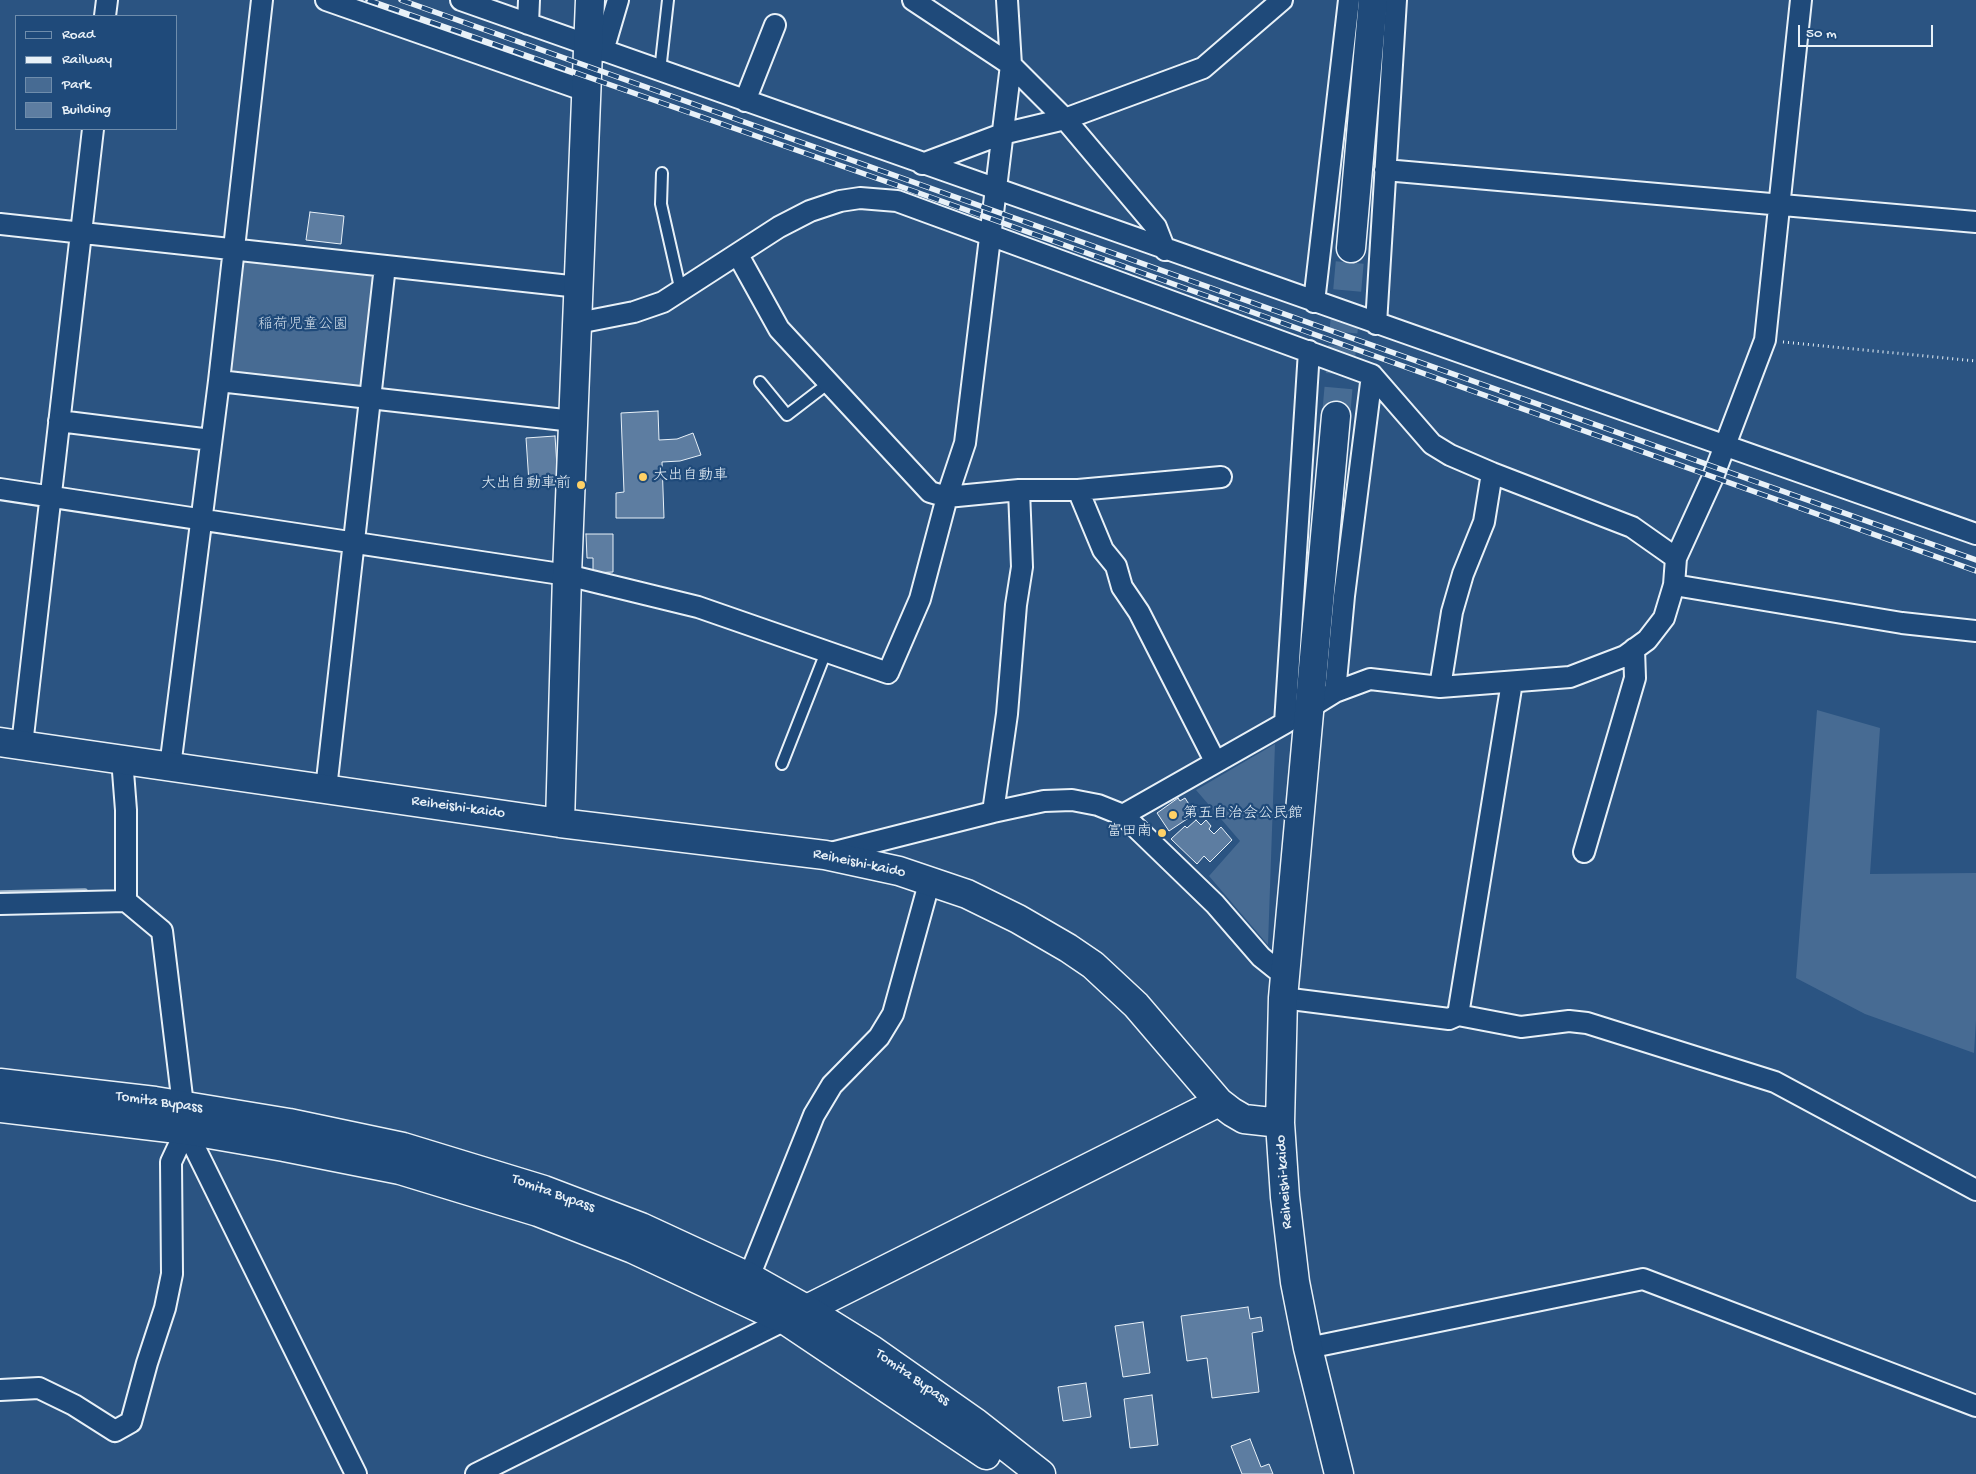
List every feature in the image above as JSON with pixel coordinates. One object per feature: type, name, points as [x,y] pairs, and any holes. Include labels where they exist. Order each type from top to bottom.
[{"type":"street","points":[[105,15],[107,0]]},
{"type":"street","points":[[170,767],[219,381],[232,250],[262,0]]},
{"type":"street","points":[[326,0],[586,91]]},
{"type":"street","points":[[528,24],[529,0]]},
{"type":"street","points":[[590,0],[596,48]]},
{"type":"street","points":[[560,823],[567,575],[586,91],[596,48],[618,0]]},
{"type":"street","points":[[913,0],[1011,65],[1065,119],[1156,227],[1165,250]]},
{"type":"street","points":[[0,489],[567,575],[698,607],[888,673],[920,599],[947,497],[965,443],[1011,65],[1007,0]]},
{"type":"street","points":[[922,164],[1002,134],[1065,119],[1203,68],[1282,0]]},
{"type":"street","points":[[1314,302],[1349,0]]},
{"type":"street","points":[[1351,248],[1373,0]]},
{"type":"street","points":[[1376,324],[1396,0]]},
{"type":"street","points":[[1123,815],[1285,723],[1335,692],[1370,679],[1440,687],[1570,677],[1625,656],[1647,640],[1664,618],[1674,585],[1676,558],[1700,507],[1765,340],[1781,205],[1801,0]]},
{"type":"street","points":[[472,2],[528,24],[995,190],[1976,534]]},
{"type":"street","points":[[745,101],[775,25]]},
{"type":"street","points":[[11,744],[51,497],[93,130]]},
{"type":"street","points":[[1385,170],[1976,222]]},
{"type":"street","points":[[578,323],[634,312],[663,302],[779,227],[810,211],[840,201],[860,198],[898,201],[1372,375],[1432,444],[1450,455],[1492,474],[1632,526],[1676,558]]},
{"type":"street","points":[[0,224],[579,287]]},
{"type":"street","points":[[738,255],[780,329],[930,492],[947,497],[1019,490],[1078,490],[1221,478]]},
{"type":"street","points":[[326,789],[385,266]]},
{"type":"street","points":[[1285,723],[1309,351]]},
{"type":"street","points":[[1335,692],[1344,596],[1372,375]]},
{"type":"street","points":[[219,381],[573,420]]},
{"type":"street","points":[[1280,1123],[1284,985],[1311,707],[1336,416]]},
{"type":"street","points":[[60,422],[211,440]]},
{"type":"street","points":[[1440,687],[1452,612],[1463,574],[1484,522],[1492,474]]},
{"type":"street","points":[[993,812],[1007,714],[1016,605],[1022,567],[1019,490]]},
{"type":"street","points":[[1078,490],[1103,550],[1116,566],[1122,587],[1139,612],[1215,762]]},
{"type":"street","points":[[1674,585],[1902,623],[1976,632]]},
{"type":"street","points":[[1584,852],[1635,678],[1634,649]]},
{"type":"street","points":[[1458,1015],[1512,682]]},
{"type":"street","name":"Reiheishi-kaido","points":[[11,744],[560,823],[825,855],[899,871],[930,880],[967,894],[1018,919],[1093,965],[1158,1028],[1219,1102],[1244,1119],[1280,1123],[1290,1244],[1308,1348],[1339,1474]]},
{"type":"street","points":[[122,759],[126,810],[126,900]]},
{"type":"street","points":[[825,855],[993,812],[1044,802],[1072,800],[1098,805],[1123,815],[1215,904],[1261,957],[1276,968],[1284,985]]},
{"type":"street","points":[[748,1277],[814,1115],[832,1085],[879,1037],[893,1014],[930,880]]},
{"type":"street","points":[[0,904],[126,900],[162,931],[184,1118],[356,1474]]},
{"type":"street","points":[[1284,985],[1449,1019],[1458,1015],[1521,1027],[1569,1021],[1587,1024],[1775,1082],[1976,1190]]},
{"type":"street","name":"Tomita Bypass","points":[[0,1083],[184,1118],[400,1170],[538,1212],[796,1315],[872,1350],[960,1412],[1041,1474]]},
{"type":"street","points":[[476,1474],[1219,1102]]},
{"type":"street","name":"Tomita Bypass","points":[[0,1108],[289,1123],[403,1147],[468,1165],[544,1190],[641,1227],[748,1277],[796,1315],[1011,1474]]},
{"type":"street","points":[[0,1390],[39,1388],[74,1405],[115,1431],[131,1422],[167,1300],[172,1274],[171,1162],[184,1118]]},
{"type":"street","points":[[1308,1348],[1644,1279],[1976,1406]]},
{"type":"lane","points":[[660,71],[668,0]]},
{"type":"lane","points":[[662,173],[660,204],[681,292]]},
{"type":"lane","points":[[760,382],[787,415],[830,382]]},
{"type":"lane","points":[[782,764],[826,652]]},
{"type":"path","points":[[1765,340],[1976,361]]},
{"type":"green space","name":"稲荷児童公園","points":[[243,260],[376,275],[362,392],[229,376]]},
{"type":"green space","points":[[1817,710],[1880,728],[1870,874],[1976,873],[1976,1020],[1974,1053],[1865,1014],[1796,978]]},
{"type":"green space","points":[[1275,744],[1268,945],[1209,876],[1240,841],[1196,790]]},
{"type":"building","points":[[310,212],[344,216],[341,244],[306,240]]},
{"type":"building","name":"大出自動車","points":[[658,411],[659,440],[677,439],[693,433],[701,455],[680,461],[662,462],[664,518],[616,518],[616,493],[624,492],[621,413]]},
{"type":"building","points":[[555,436],[558,482],[529,483],[526,438]]},
{"type":"building","points":[[586,534],[613,534],[613,572],[593,573],[593,558],[587,558]]},
{"type":"building","name":"第五自治会公民館","points":[[1178,798],[1180,801],[1185,798],[1192,809],[1187,813],[1190,817],[1169,831],[1157,813]]},
{"type":"building","points":[[1196,820],[1201,825],[1206,820],[1211,826],[1209,829],[1214,834],[1221,827],[1232,840],[1210,862],[1204,856],[1197,864],[1171,839],[1185,826],[1187,828]]},
{"type":"building","points":[[1248,1307],[1250,1319],[1261,1317],[1263,1331],[1252,1333],[1259,1392],[1212,1398],[1207,1358],[1187,1361],[1181,1316]]},
{"type":"building","points":[[1143,1322],[1150,1373],[1123,1377],[1115,1326]]},
{"type":"building","points":[[1086,1383],[1091,1417],[1063,1421],[1058,1387]]},
{"type":"building","points":[[1152,1395],[1158,1445],[1130,1448],[1124,1399]]},
{"type":"building","points":[[1250,1439],[1261,1467],[1269,1464],[1273,1474],[1242,1474],[1231,1446]]},
{"type":"waterway","points":[[0,893],[85,891]]},
{"type":"tunnel","points":[[1336,416],[1351,248]]},
{"type":"railway","points":[[368,0],[916,192],[1976,571]]},
{"type":"railway","points":[[401,0],[1976,560]]},
{"type":"place","name":"大出自動車","points":[[643,477]]},
{"type":"place","name":"大出自動車前","points":[[581,485]]},
{"type":"place","name":"第五自治会公民館","points":[[1173,815]]},
{"type":"place","name":"富田南","points":[[1162,833]]}]
